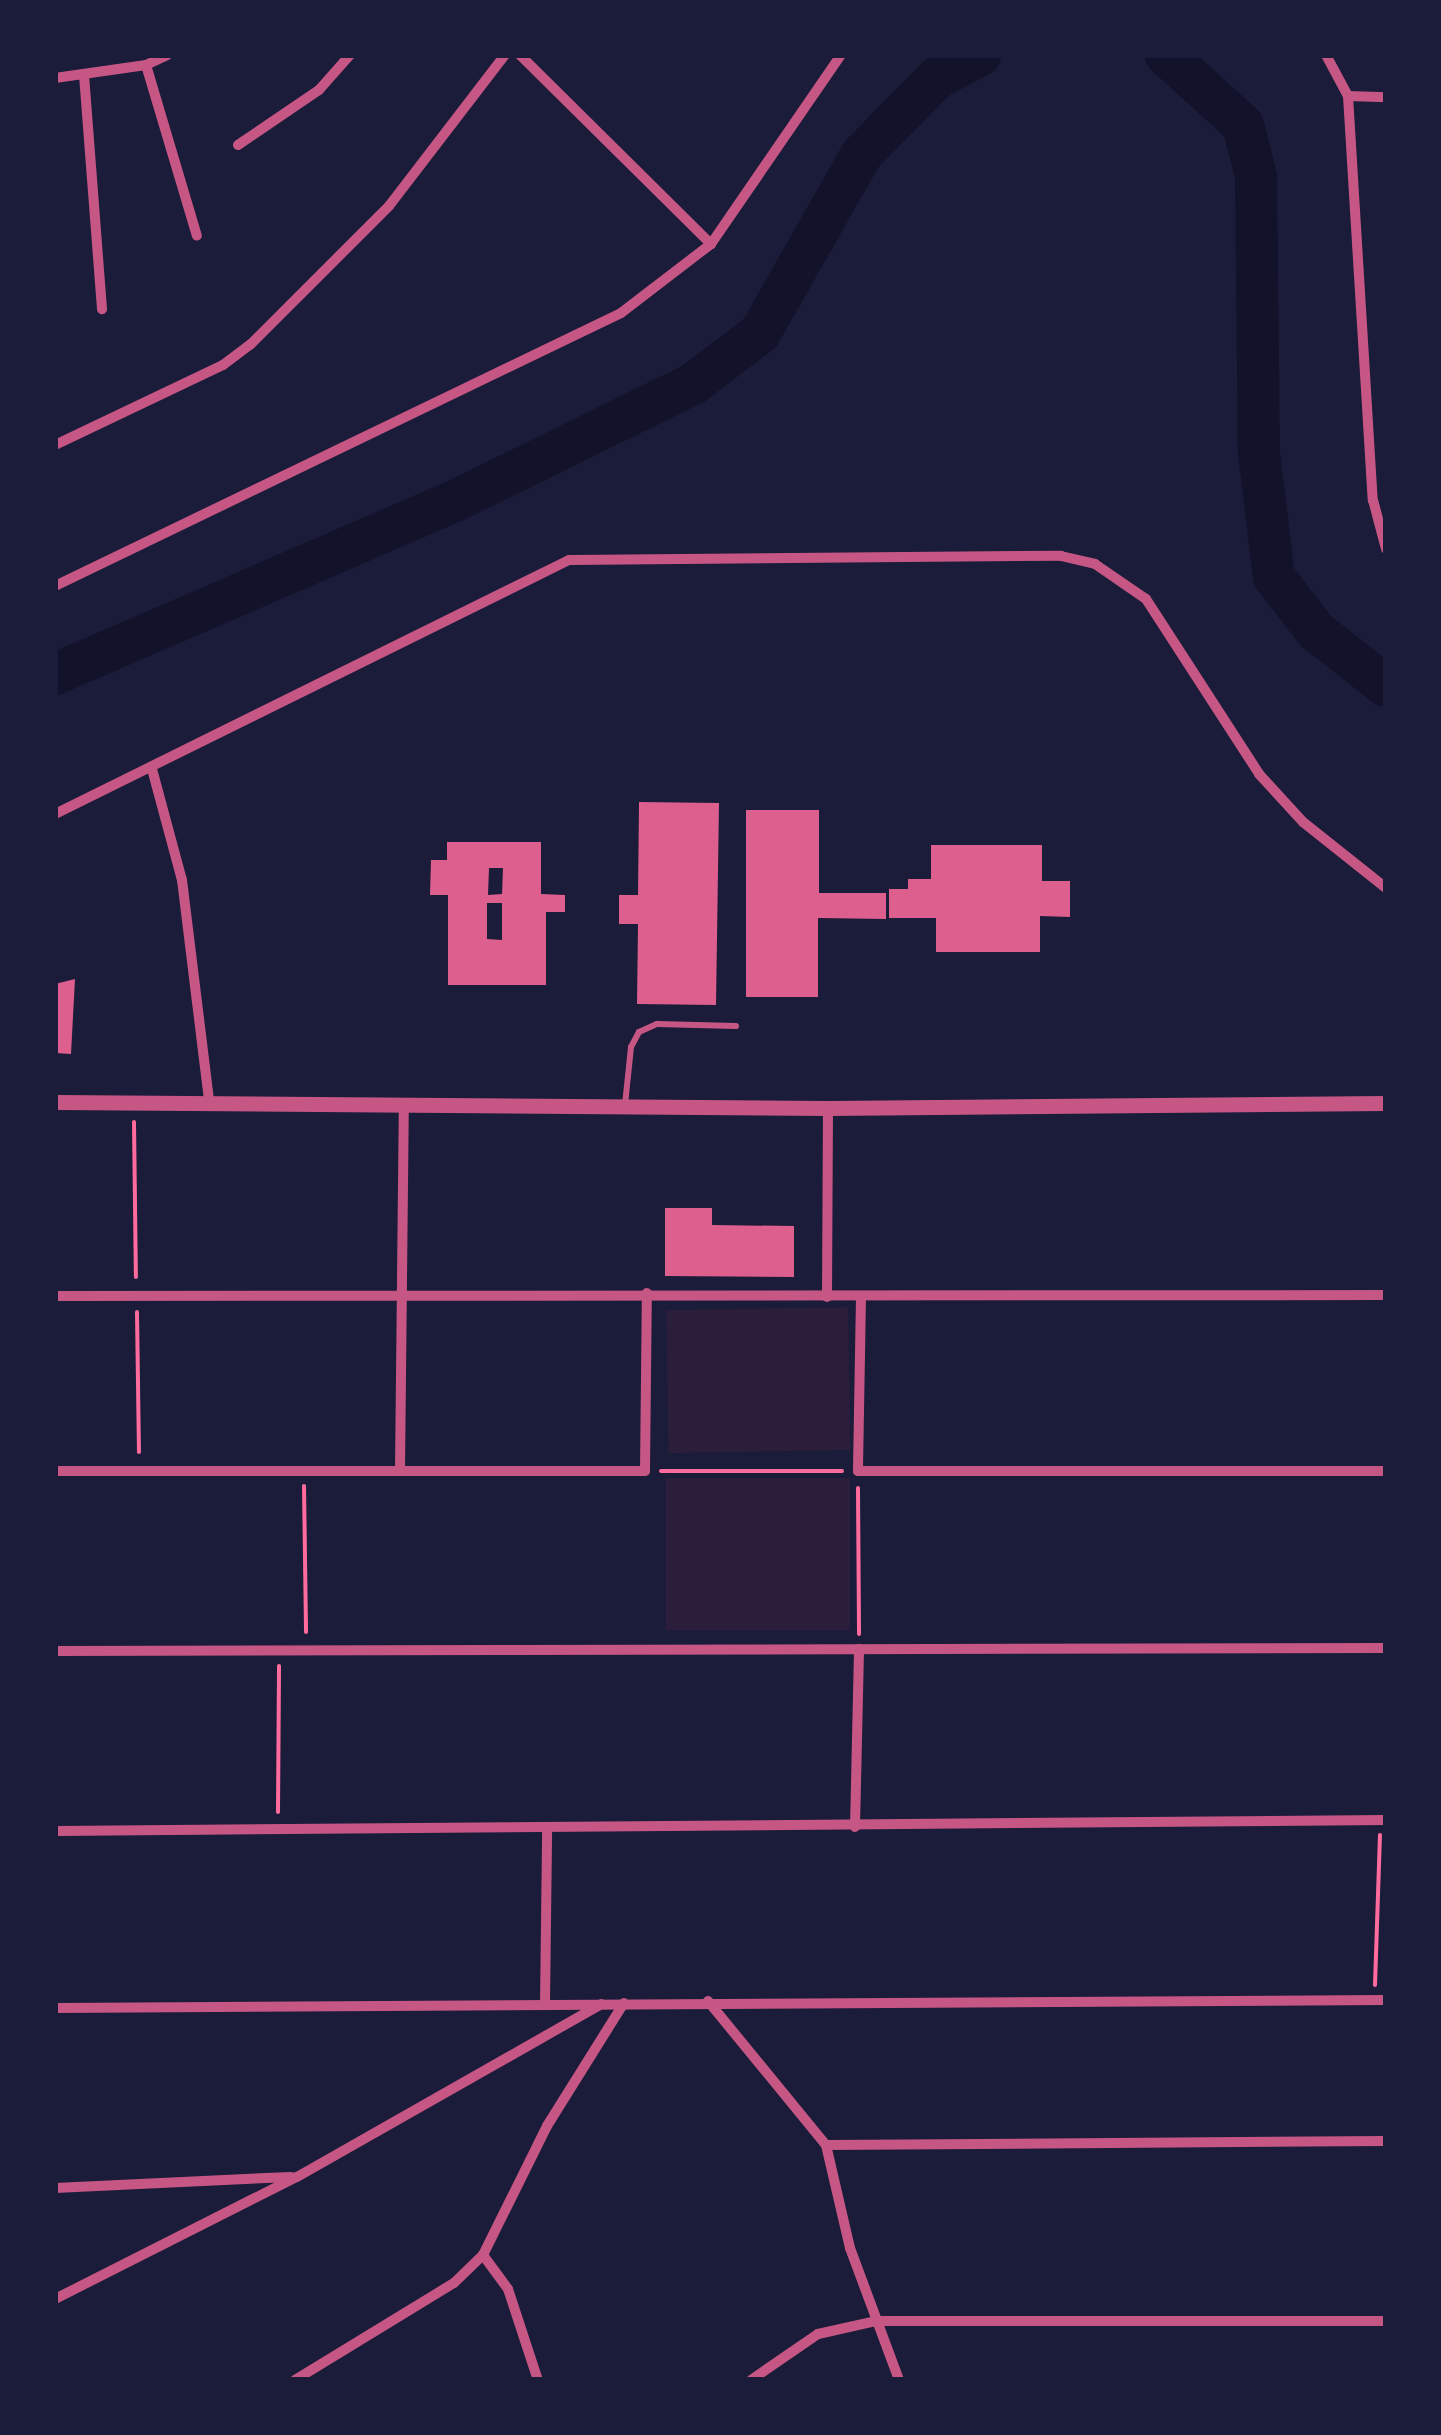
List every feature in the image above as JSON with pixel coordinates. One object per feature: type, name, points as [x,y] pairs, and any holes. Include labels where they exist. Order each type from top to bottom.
[{"type":"street","points":[[55,78],[146,65],[167,55]]},
{"type":"street","points":[[238,144],[320,90],[350,55]]},
{"type":"street","points":[[55,445],[208,373],[250,345],[390,206],[505,55]]},
{"type":"street","points":[[520,55],[711,244]]},
{"type":"street","points":[[55,586],[567,343],[622,313],[711,244],[841,55]]},
{"type":"street","points":[[1326,55],[1348,96],[1372,500],[1386,550]]},
{"type":"street","points":[[146,65],[197,236]]},
{"type":"street","points":[[84,76],[102,310]]},
{"type":"street","points":[[1348,96],[1386,96]]},
{"type":"street","points":[[55,814],[569,560],[1061,556],[1095,564],[1146,598],[1281,801],[1386,888]]},
{"type":"street","points":[[152,769],[182,880],[208,1100]]},
{"type":"street","points":[[55,1102],[208,1100],[828,1108],[1386,1103]]},
{"type":"street","points":[[400,1471],[404,1105]]},
{"type":"street","points":[[827,1297],[828,1108]]},
{"type":"street","points":[[55,1472],[646,1471],[647,1293]]},
{"type":"street","points":[[55,1296],[1386,1296]]},
{"type":"street","points":[[861,1297],[858,1471],[1386,1471]]},
{"type":"street","points":[[55,1651],[1386,1648]]},
{"type":"street","points":[[855,1826],[859,1649]]},
{"type":"street","points":[[55,1830],[547,1830],[1383,1820]]},
{"type":"street","points":[[545,2004],[547,1830]]},
{"type":"street","points":[[55,2008],[1380,2000]]},
{"type":"street","points":[[708,2002],[826,2145],[850,2248],[900,2380]]},
{"type":"street","points":[[55,2299],[298,2177],[602,2003]]},
{"type":"street","points":[[296,2380],[454,2284],[483,2255],[547,2126],[624,2003]]},
{"type":"street","points":[[826,2145],[1386,2142]]},
{"type":"street","points":[[55,2188],[298,2177]]},
{"type":"street","points":[[483,2255],[508,2289],[538,2380]]},
{"type":"street","points":[[751,2380],[818,2334],[876,2321],[1386,2320]]},
{"type":"lane","points":[[625,1106],[631,1048],[640,1032],[657,1024],[736,1026]]},
{"type":"path","points":[[303,1471],[306,1652]]},
{"type":"path","points":[[646,1471],[858,1471],[859,1649]]},
{"type":"path","points":[[278,1830],[279,1652]]},
{"type":"path","points":[[1380,2000],[1383,1820]]},
{"type":"shaded area","points":[[848,1307],[850,1450],[669,1453],[666,1310]]},
{"type":"shaded area","points":[[666,1478],[850,1478],[850,1630],[666,1630]]},
{"type":"building","points":[[639,802],[719,803],[716,1005],[637,1004],[638,924],[619,924],[619,895],[638,895]]},
{"type":"building","points":[[746,810],[819,810],[819,893],[886,893],[886,919],[818,918],[818,997],[746,997]]},
{"type":"building","points":[[447,842],[541,842],[541,894],[565,895],[565,912],[546,912],[546,985],[448,985],[448,895],[430,895],[431,860],[447,860]],"holes":[[[489,868],[503,868],[502,894],[488,895]],[[487,903],[502,903],[502,940],[487,939]]]},
{"type":"building","points":[[931,845],[1042,845],[1042,881],[1070,881],[1070,917],[1040,916],[1040,952],[936,952],[936,918],[889,918],[889,889],[908,889],[908,879],[931,879]]},
{"type":"building","points":[[75,979],[71,1054],[55,1053],[55,984]]},
{"type":"building","points":[[665,1208],[712,1208],[712,1225],[794,1226],[794,1277],[665,1276]]},
{"type":"waterway","points":[[55,674],[455,501],[693,384],[760,333],[861,155],[937,78],[980,55]]},
{"type":"waterway","points":[[1166,55],[1243,125],[1256,176],[1259,453],[1274,577],[1316,631],[1386,686]]}]
